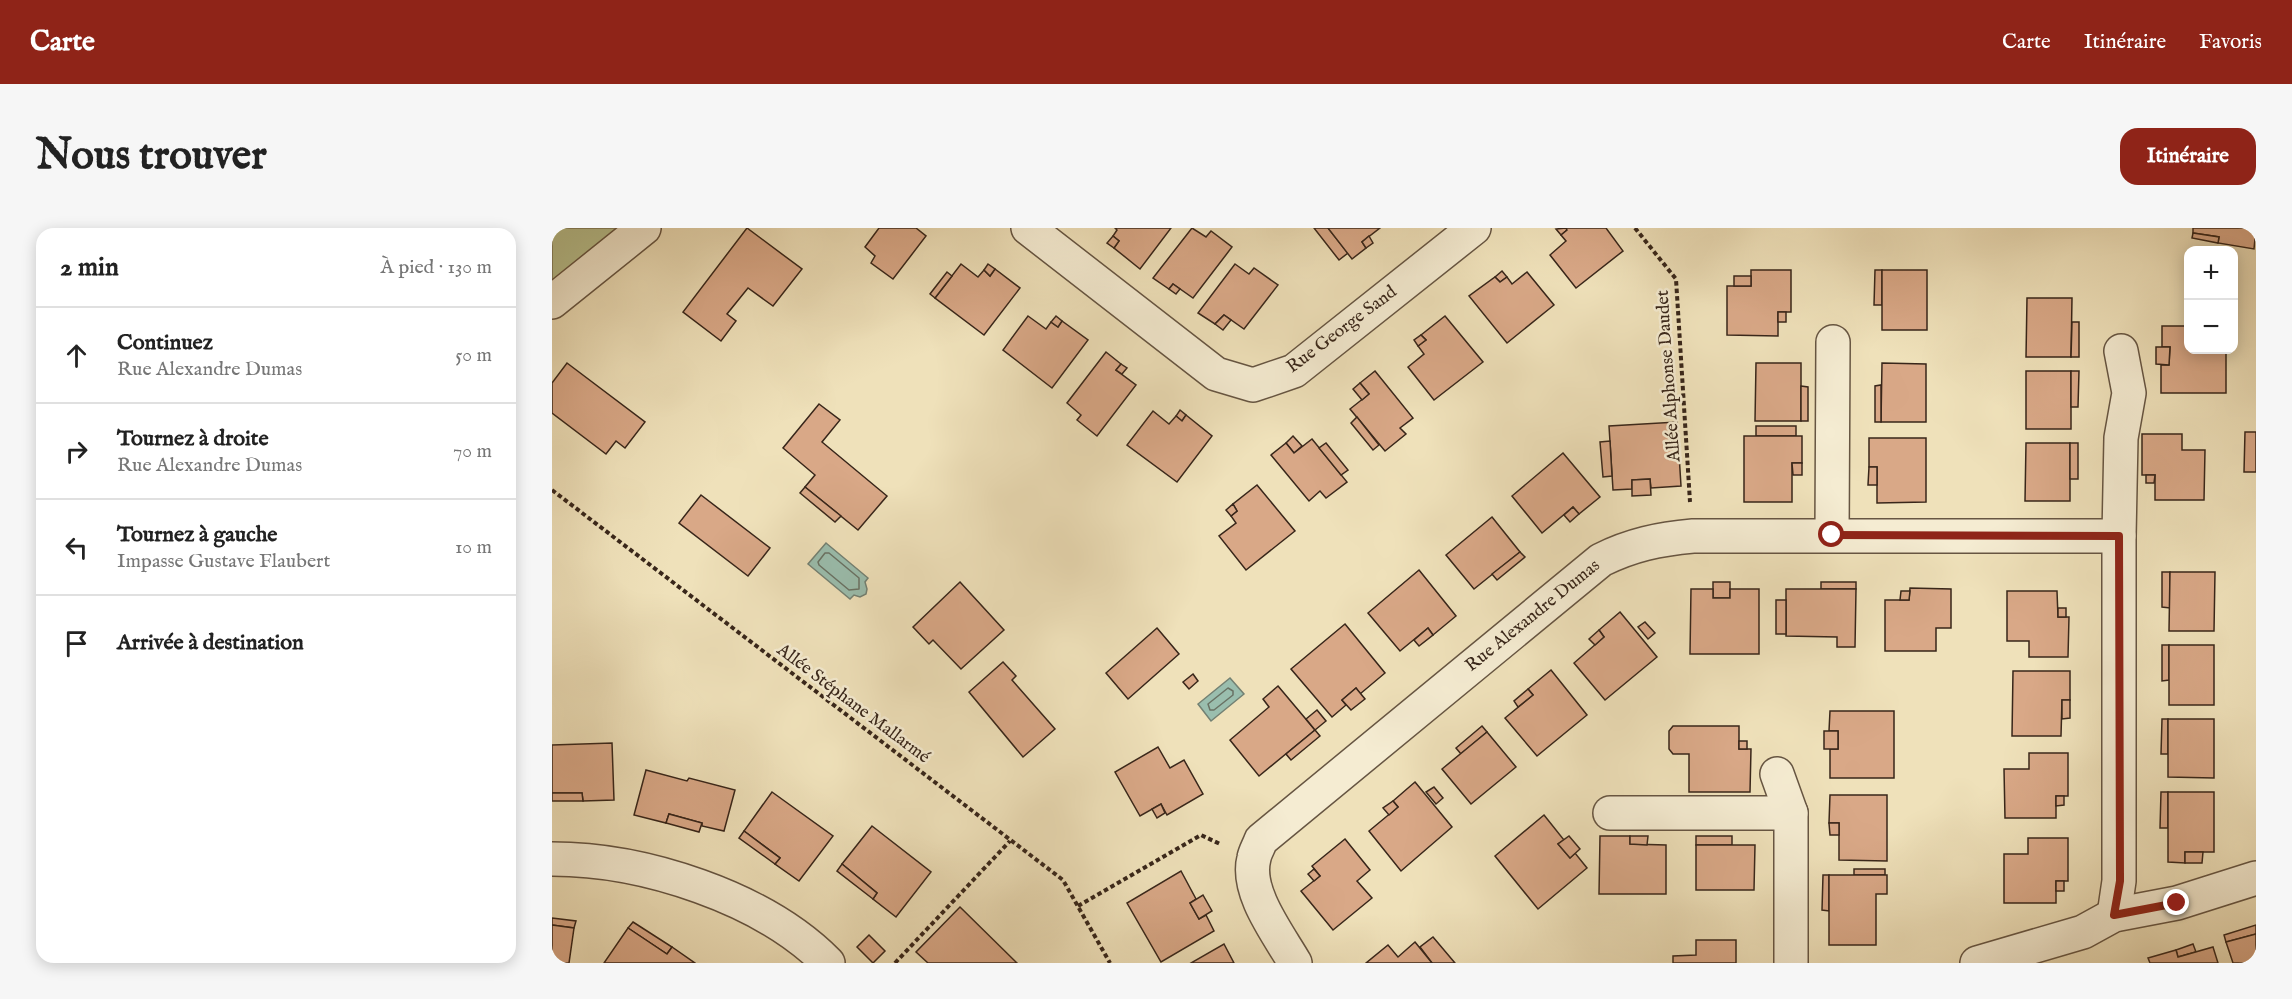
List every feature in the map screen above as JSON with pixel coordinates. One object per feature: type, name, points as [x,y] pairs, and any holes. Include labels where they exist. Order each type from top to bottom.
[{"type":"street","points":[[552,302],[644,228]]},
{"type":"street","name":"Rue George Sand","points":[[1028,228],[1216,375],[1253,385],[1294,371],[1474,228]]},
{"type":"street","points":[[1832,535],[1833,342]]},
{"type":"street","points":[[2114,915],[2120,881],[2121,438],[2129,393],[2121,351]]},
{"type":"street","name":"Rue Alexandre Dumas","points":[[1253,859],[1261,840],[1276,826],[1601,560],[1624,548],[1658,539],[1693,536],[2119,536]]},
{"type":"street","points":[[1777,774],[1791,813],[1791,963]]},
{"type":"street","points":[[1610,813],[1791,813]]},
{"type":"street","points":[[552,859],[582,859],[614,864],[695,884],[756,910],[815,950],[828,963]]},
{"type":"street","points":[[1253,859],[1253,880],[1259,900],[1295,963]]},
{"type":"street","points":[[1977,963],[2083,932],[2114,915],[2177,903],[2256,878]]},
{"type":"path","name":"Allée Alphonse Daudet","points":[[1635,228],[1676,279],[1693,536]]},
{"type":"path","name":"Allée Stéphane Mallarmé","points":[[552,490],[1063,880],[1110,963]]},
{"type":"path","points":[[1078,906],[1201,835],[1253,859]]},
{"type":"path","points":[[895,963],[1010,841]]},
{"type":"green space","points":[[552,228],[626,228],[552,287]]},
{"type":"water","points":[[826,543],[868,578],[865,582],[866,594],[860,597],[854,595],[850,599],[808,564]]},
{"type":"water","points":[[1230,678],[1244,694],[1211,721],[1198,704]]},
{"type":"building","points":[[747,228],[802,269],[773,306],[748,288],[727,314],[736,321],[721,341],[683,312]]},
{"type":"building","points":[[879,228],[916,228],[926,236],[893,279],[871,263],[875,256],[865,247]]},
{"type":"building","points":[[1115,228],[1171,228],[1140,269],[1114,248],[1119,241],[1113,236],[1117,230]]},
{"type":"building","points":[[1192,228],[1206,237],[1211,231],[1232,247],[1193,298],[1173,284],[1169,289],[1153,278]]},
{"type":"building","points":[[1314,228],[1328,228],[1348,253],[1339,260]]},
{"type":"building","points":[[1328,228],[1380,228],[1362,242],[1366,248],[1352,259]]},
{"type":"building","points":[[1566,228],[1567,230],[1561,235],[1556,229]]},
{"type":"building","points":[[1566,228],[1606,228],[1623,251],[1576,288],[1550,255],[1566,241],[1561,235],[1567,230]]},
{"type":"building","points":[[2193,228],[2256,228],[2254,249],[2218,243],[2219,237],[2193,233]]},
{"type":"building","points":[[2193,233],[2219,237],[2218,243],[2192,238]]},
{"type":"building","points":[[1113,236],[1119,241],[1114,248],[1107,243]]},
{"type":"building","points":[[1369,236],[1373,243],[1366,248],[1362,242]]},
{"type":"building","points":[[961,264],[978,277],[984,270],[990,276],[995,269],[1020,288],[984,335],[935,298]]},
{"type":"building","points":[[988,264],[995,269],[990,276],[984,270]]},
{"type":"building","points":[[1235,264],[1249,274],[1254,268],[1278,285],[1244,329],[1224,315],[1215,324],[1198,313]]},
{"type":"building","points":[[1751,270],[1791,270],[1791,312],[1778,312],[1778,336],[1727,335],[1727,286],[1751,286]]},
{"type":"building","points":[[1875,270],[1882,270],[1882,305],[1874,305]]},
{"type":"building","points":[[1882,270],[1927,270],[1927,330],[1882,330]]},
{"type":"building","points":[[1502,271],[1507,277],[1500,282],[1495,277]]},
{"type":"building","points":[[947,272],[952,276],[935,298],[930,294]]},
{"type":"building","points":[[1527,272],[1554,305],[1507,343],[1469,296],[1495,277],[1500,282],[1507,277],[1512,284]]},
{"type":"building","points":[[1734,276],[1751,276],[1751,286],[1734,286]]},
{"type":"building","points":[[1173,284],[1180,289],[1176,294],[1169,289]]},
{"type":"building","points":[[2027,298],[2072,298],[2071,357],[2026,357]]},
{"type":"building","points":[[1778,312],[1786,312],[1786,322],[1778,322]]},
{"type":"building","points":[[1224,315],[1231,320],[1223,330],[1215,324]]},
{"type":"building","points":[[1028,316],[1046,329],[1051,322],[1058,327],[1062,321],[1088,340],[1052,388],[1003,350]]},
{"type":"building","points":[[1056,316],[1062,321],[1058,327],[1051,322]]},
{"type":"building","points":[[1445,316],[1483,362],[1434,400],[1408,367],[1424,354],[1418,346],[1426,340],[1421,335]]},
{"type":"building","points":[[2072,322],[2079,322],[2079,357],[2071,357]]},
{"type":"building","points":[[2162,326],[2184,326],[2184,354],[2226,354],[2226,393],[2161,393],[2161,365],[2169,365],[2170,347],[2162,347]]},
{"type":"building","points":[[1421,335],[1426,340],[1418,346],[1414,340]]},
{"type":"building","points":[[2156,347],[2170,347],[2169,365],[2156,364]]},
{"type":"building","points":[[1106,352],[1121,364],[1116,370],[1136,385],[1097,436],[1077,420],[1081,415],[1067,403]]},
{"type":"building","points":[[567,363],[645,422],[625,448],[616,441],[606,454],[552,413],[552,383]]},
{"type":"building","points":[[1756,363],[1801,363],[1801,421],[1755,421]]},
{"type":"building","points":[[1882,363],[1926,364],[1926,422],[1881,422]]},
{"type":"building","points":[[1121,364],[1127,368],[1122,374],[1116,370]]},
{"type":"building","points":[[1375,371],[1413,418],[1400,428],[1406,434],[1385,451],[1350,409],[1369,394],[1360,383]]},
{"type":"building","points":[[2026,371],[2071,371],[2071,429],[2026,429]]},
{"type":"building","points":[[2071,371],[2079,371],[2078,407],[2071,407]]},
{"type":"building","points":[[1360,383],[1369,394],[1362,400],[1353,389]]},
{"type":"building","points":[[1881,385],[1881,422],[1875,422],[1875,386]]},
{"type":"building","points":[[1801,386],[1808,387],[1808,421],[1801,421]]},
{"type":"building","points":[[819,404],[840,420],[822,442],[887,496],[858,530],[805,487],[815,475],[783,448]]},
{"type":"building","points":[[1180,410],[1186,415],[1182,421],[1176,416]]},
{"type":"building","points":[[1153,411],[1169,424],[1176,416],[1182,421],[1186,415],[1212,436],[1177,482],[1127,445]]},
{"type":"building","points":[[1357,417],[1379,445],[1373,450],[1351,423]]},
{"type":"building","points":[[1677,422],[1681,486],[1651,488],[1650,479],[1632,480],[1632,489],[1613,490],[1609,426]]},
{"type":"building","points":[[1756,426],[1796,426],[1796,436],[1756,436]]},
{"type":"building","points":[[2245,432],[2256,432],[2256,472],[2244,472]]},
{"type":"building","points":[[2142,434],[2182,434],[2182,450],[2205,450],[2204,500],[2155,500],[2155,475],[2142,475]]},
{"type":"building","points":[[1293,436],[1302,446],[1294,453],[1286,443]]},
{"type":"building","points":[[1744,436],[1802,436],[1802,463],[1792,463],[1792,502],[1744,502]]},
{"type":"building","points":[[1869,438],[1926,438],[1926,502],[1877,503],[1877,467],[1869,467]]},
{"type":"building","points":[[1312,439],[1347,482],[1326,498],[1320,491],[1309,501],[1271,455],[1286,443],[1294,453]]},
{"type":"building","points":[[1610,441],[1612,476],[1603,477],[1600,442]]},
{"type":"building","points":[[1326,443],[1348,470],[1341,475],[1319,448]]},
{"type":"building","points":[[2026,443],[2070,443],[2070,501],[2025,501]]},
{"type":"building","points":[[2070,443],[2078,443],[2078,479],[2070,479]]},
{"type":"building","points":[[1563,453],[1600,497],[1579,514],[1573,507],[1542,533],[1512,496]]},
{"type":"building","points":[[1792,463],[1802,463],[1802,475],[1793,475]]},
{"type":"building","points":[[1869,467],[1877,467],[1877,485],[1868,485]]},
{"type":"building","points":[[2146,475],[2155,475],[2154,483],[2146,483]]},
{"type":"building","points":[[1650,479],[1651,495],[1632,496],[1632,480]]},
{"type":"building","points":[[1257,485],[1295,531],[1246,570],[1219,536],[1236,523],[1231,516],[1237,511],[1233,504]]},
{"type":"building","points":[[805,487],[841,516],[835,522],[800,493]]},
{"type":"building","points":[[701,495],[770,548],[748,576],[679,523]]},
{"type":"building","points":[[1233,504],[1237,511],[1231,516],[1226,510]]},
{"type":"building","points":[[1573,507],[1579,514],[1570,522],[1564,515]]},
{"type":"building","points":[[1492,517],[1520,552],[1474,589],[1446,555]]},
{"type":"building","points":[[1520,552],[1525,557],[1497,580],[1492,574]]},
{"type":"building","points":[[1419,570],[1456,616],[1433,635],[1428,628],[1400,651],[1368,613]]},
{"type":"building","points":[[2162,572],[2170,572],[2170,608],[2162,607]]},
{"type":"building","points":[[2170,572],[2215,572],[2214,631],[2169,631]]},
{"type":"building","points":[[960,582],[1004,630],[961,669],[933,640],[929,644],[913,627]]},
{"type":"building","points":[[1713,582],[1730,582],[1730,598],[1713,598]]},
{"type":"building","points":[[1821,582],[1856,582],[1856,589],[1821,589]]},
{"type":"building","points":[[1910,588],[1951,589],[1951,628],[1936,628],[1936,651],[1885,651],[1885,600],[1909,600]]},
{"type":"building","points":[[1691,589],[1713,589],[1713,598],[1730,598],[1730,589],[1759,589],[1759,654],[1690,654]]},
{"type":"building","points":[[1786,589],[1856,589],[1855,647],[1837,647],[1837,637],[1786,636]]},
{"type":"building","points":[[1901,591],[1910,591],[1909,600],[1900,600]]},
{"type":"building","points":[[2007,591],[2057,591],[2058,617],[2069,617],[2068,657],[2029,657],[2029,641],[2007,641]]},
{"type":"building","points":[[1776,600],[1786,600],[1786,634],[1776,634]]},
{"type":"building","points":[[2058,608],[2066,608],[2066,617],[2058,617]]},
{"type":"building","points":[[1620,612],[1657,657],[1605,700],[1574,663],[1604,637],[1599,630]]},
{"type":"building","points":[[1645,622],[1655,633],[1648,639],[1638,627]]},
{"type":"building","points":[[1345,624],[1385,673],[1360,694],[1356,688],[1342,700],[1346,705],[1332,717],[1291,669]]},
{"type":"building","points":[[1157,628],[1179,654],[1128,699],[1106,673]]},
{"type":"building","points":[[1428,628],[1433,635],[1419,646],[1414,640]]},
{"type":"building","points":[[1599,630],[1604,637],[1595,645],[1589,639]]},
{"type":"building","points":[[2162,645],[2169,645],[2169,680],[2162,681]]},
{"type":"building","points":[[2169,645],[2214,645],[2214,705],[2169,705]]},
{"type":"building","points":[[1003,662],[1016,676],[1012,680],[1055,729],[1023,757],[969,692]]},
{"type":"building","points":[[1551,670],[1587,715],[1537,756],[1505,718],[1533,695],[1528,689]]},
{"type":"building","points":[[2013,671],[2070,671],[2070,700],[2062,700],[2061,736],[2012,736]]},
{"type":"building","points":[[1193,674],[1198,681],[1189,689],[1183,682]]},
{"type":"building","points":[[1278,686],[1315,730],[1259,776],[1230,740],[1269,707],[1263,699]]},
{"type":"building","points":[[1356,688],[1365,699],[1351,710],[1342,700]]},
{"type":"building","points":[[1528,689],[1533,695],[1518,707],[1514,701]]},
{"type":"building","points":[[2062,700],[2070,700],[2070,718],[2062,719]]},
{"type":"building","points":[[1317,710],[1326,721],[1315,730],[1306,719]]},
{"type":"building","points":[[1830,711],[1894,711],[1894,778],[1830,778],[1830,749],[1838,749],[1838,731],[1829,731]]},
{"type":"building","points":[[2162,719],[2168,719],[2168,754],[2161,754]]},
{"type":"building","points":[[2168,719],[2214,719],[2214,778],[2168,777]]},
{"type":"building","points":[[1482,726],[1487,732],[1461,754],[1456,748]]},
{"type":"building","points":[[1673,726],[1739,726],[1739,749],[1751,749],[1750,792],[1689,792],[1689,754],[1673,754],[1669,749],[1669,731]]},
{"type":"building","points":[[1315,730],[1320,736],[1291,760],[1286,754]]},
{"type":"building","points":[[1824,731],[1838,731],[1838,749],[1824,749]]},
{"type":"building","points":[[1487,732],[1516,767],[1471,804],[1442,769]]},
{"type":"building","points":[[1739,741],[1747,741],[1747,749],[1739,749]]},
{"type":"building","points":[[612,743],[614,800],[583,801],[582,793],[552,793],[552,745]]},
{"type":"building","points":[[1158,747],[1170,768],[1184,760],[1203,794],[1167,815],[1161,804],[1140,816],[1115,772]]},
{"type":"building","points":[[2029,753],[2068,753],[2068,796],[2056,796],[2056,818],[2005,818],[2004,769],[2029,769]]},
{"type":"building","points":[[646,770],[735,790],[724,831],[669,814],[666,823],[634,815]]},
{"type":"building","points":[[1415,782],[1452,827],[1401,871],[1369,831],[1398,807],[1393,801]]},
{"type":"building","points":[[1434,787],[1443,798],[1436,804],[1426,792]]},
{"type":"building","points":[[772,792],[833,836],[799,881],[775,864],[780,858],[744,831]]},
{"type":"building","points":[[2161,792],[2168,792],[2168,828],[2160,828]]},
{"type":"building","points":[[2168,792],[2214,792],[2214,852],[2185,852],[2185,863],[2168,862]]},
{"type":"building","points":[[552,793],[582,793],[583,801],[552,801]]},
{"type":"building","points":[[1830,795],[1887,795],[1887,861],[1839,860],[1839,823],[1829,823]]},
{"type":"building","points":[[2056,796],[2064,796],[2064,805],[2056,806]]},
{"type":"building","points":[[1393,801],[1398,807],[1389,815],[1383,808]]},
{"type":"building","points":[[1161,804],[1165,813],[1157,818],[1152,809]]},
{"type":"building","points":[[669,814],[702,823],[699,832],[666,823]]},
{"type":"building","points":[[1544,815],[1564,840],[1558,844],[1570,858],[1575,853],[1587,868],[1538,909],[1495,856]]},
{"type":"building","points":[[1829,823],[1839,823],[1839,835],[1830,835]]},
{"type":"building","points":[[872,826],[931,872],[896,917],[873,899],[877,893],[842,864]]},
{"type":"building","points":[[744,831],[780,858],[775,864],[739,838]]},
{"type":"building","points":[[1569,836],[1580,849],[1570,858],[1558,844]]},
{"type":"building","points":[[1600,836],[1630,836],[1630,844],[1666,845],[1666,894],[1599,894]]},
{"type":"building","points":[[1630,836],[1648,836],[1647,845],[1630,844]]},
{"type":"building","points":[[1696,836],[1732,836],[1732,845],[1696,845]]},
{"type":"building","points":[[2028,838],[2068,838],[2068,881],[2056,881],[2056,903],[2004,903],[2004,854],[2028,854]]},
{"type":"building","points":[[1345,839],[1370,870],[1357,881],[1372,898],[1333,930],[1301,891],[1320,876],[1312,866]]},
{"type":"building","points":[[1696,845],[1755,845],[1754,890],[1696,890]]},
{"type":"building","points":[[2185,852],[2203,852],[2202,863],[2185,863]]},
{"type":"building","points":[[842,864],[877,893],[873,899],[837,871]]},
{"type":"building","points":[[1314,869],[1320,876],[1314,881],[1308,874]]},
{"type":"building","points":[[1854,869],[1885,869],[1885,875],[1854,875]]},
{"type":"building","points":[[1181,871],[1196,899],[1190,903],[1199,919],[1206,915],[1214,931],[1161,962],[1127,903]]},
{"type":"building","points":[[1823,875],[1829,875],[1829,911],[1822,910]]},
{"type":"building","points":[[1829,875],[1887,875],[1887,894],[1876,894],[1876,945],[1829,945]]},
{"type":"building","points":[[2056,881],[2064,881],[2064,891],[2056,891]]},
{"type":"building","points":[[1203,895],[1212,911],[1199,919],[1190,903]]},
{"type":"building","points":[[960,907],[1017,963],[928,963],[916,952]]},
{"type":"building","points":[[552,918],[576,921],[574,928],[552,925]]},
{"type":"building","points":[[633,922],[672,947],[667,954],[628,928]]},
{"type":"building","points":[[552,925],[574,928],[569,963],[552,963]]},
{"type":"building","points":[[2256,925],[2256,934],[2226,942],[2224,935]]},
{"type":"building","points":[[628,928],[667,954],[672,947],[695,963],[604,963]]},
{"type":"building","points":[[2256,934],[2256,963],[2233,963],[2226,942]]},
{"type":"building","points":[[869,935],[885,951],[873,963],[857,947]]},
{"type":"building","points":[[1433,937],[1455,963],[1432,963],[1420,947]]},
{"type":"building","points":[[1696,940],[1736,940],[1736,963],[1673,963],[1673,956],[1696,955]]},
{"type":"building","points":[[1415,942],[1432,963],[1366,963],[1388,945],[1398,957]]},
{"type":"building","points":[[1224,944],[1234,963],[1191,963]]},
{"type":"building","points":[[2193,944],[2196,952],[2178,957],[2176,950]]},
{"type":"building","points":[[2213,947],[2218,963],[2150,963],[2148,958],[2176,950],[2178,957]]},
{"type":"route","points":[[1832,535],[2119,536],[2120,881],[2114,915],[2177,903]]}]
